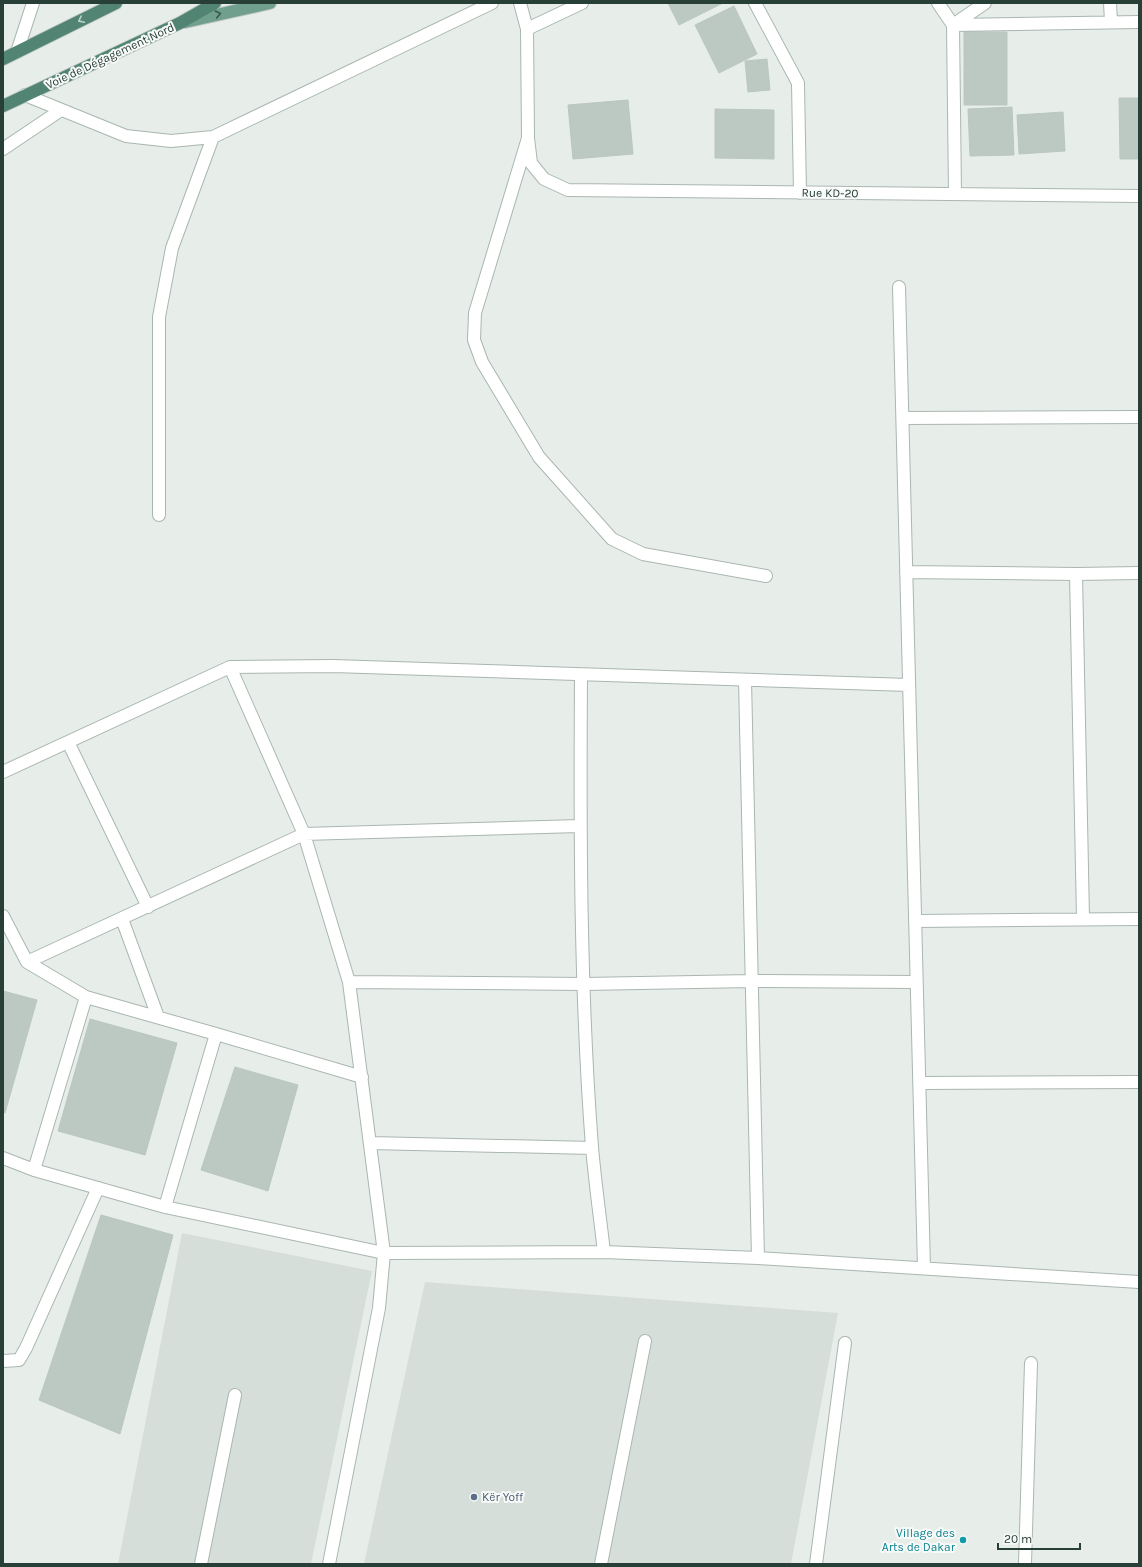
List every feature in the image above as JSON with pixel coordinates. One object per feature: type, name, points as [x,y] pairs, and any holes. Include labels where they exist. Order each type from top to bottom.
[{"type":"highway","points":[[3,60],[100,8],[116,3]]},
{"type":"highway","name":"Voie de Dégagement Nord","points":[[3,106],[180,23],[215,3]]},
{"type":"main road","points":[[180,23],[270,3]]},
{"type":"street","points":[[17,52],[33,3]]},
{"type":"street","points":[[25,95],[126,136],[171,141],[214,137],[492,3]]},
{"type":"street","points":[[520,3],[527,29],[528,138],[475,313],[474,340],[482,362],[539,457],[612,539],[643,554],[766,576]]},
{"type":"street","points":[[527,29],[582,3]]},
{"type":"street","points":[[755,3],[798,82],[800,193]]},
{"type":"street","points":[[938,3],[952,26],[955,194]]},
{"type":"street","points":[[952,26],[985,3]]},
{"type":"street","points":[[1110,3],[1111,21]]},
{"type":"street","points":[[952,26],[1111,21],[1139,22]]},
{"type":"street","points":[[3,150],[61,110]]},
{"type":"street","points":[[159,516],[159,317],[172,248],[214,137]]},
{"type":"street","name":"Rue KD-20","points":[[528,138],[531,163],[544,178],[568,190],[1139,196]]},
{"type":"street","points":[[899,287],[924,1268]]},
{"type":"street","points":[[903,418],[1139,417]]},
{"type":"street","points":[[906,572],[1076,574],[1139,572]]},
{"type":"street","points":[[1076,574],[1083,918]]},
{"type":"street","points":[[3,772],[230,667],[333,666],[909,685]]},
{"type":"street","points":[[230,667],[304,834],[349,982],[384,1253],[379,1308],[329,1564]]},
{"type":"street","points":[[582,675],[580,826],[584,984],[592,1148],[604,1252]]},
{"type":"street","points":[[745,680],[758,1258]]},
{"type":"street","points":[[68,742],[148,907]]},
{"type":"street","points":[[28,962],[304,834],[580,826]]},
{"type":"street","points":[[3,916],[28,962],[86,997],[362,1077]]},
{"type":"street","points":[[915,921],[1083,918],[1139,919]]},
{"type":"street","points":[[122,919],[158,1017]]},
{"type":"street","points":[[349,982],[584,984],[752,981],[916,982]]},
{"type":"street","points":[[34,1170],[86,997]]},
{"type":"street","points":[[165,1207],[216,1034]]},
{"type":"street","points":[[919,1083],[1139,1082]]},
{"type":"street","points":[[370,1143],[592,1148]]},
{"type":"street","points":[[3,1158],[34,1170],[165,1207],[384,1253],[604,1252],[758,1258],[1139,1282]]},
{"type":"street","points":[[3,1361],[19,1360],[26,1348],[98,1188]]},
{"type":"street","points":[[601,1564],[645,1341]]},
{"type":"street","points":[[816,1564],[845,1343]]},
{"type":"street","points":[[1025,1564],[1031,1363]]},
{"type":"street","points":[[202,1564],[236,1395]]},
{"type":"shaded area","points":[[182,1233],[372,1271],[311,1564],[118,1564]]},
{"type":"shaded area","points":[[425,1282],[838,1313],[791,1564],[364,1564]]},
{"type":"building","points":[[668,3],[723,3],[679,25]]},
{"type":"building","points":[[734,6],[757,54],[719,73],[695,25]]},
{"type":"building","points":[[964,32],[1007,32],[1007,105],[964,105]]},
{"type":"building","points":[[767,59],[770,90],[748,92],[745,61]]},
{"type":"building","points":[[1119,98],[1139,98],[1139,159],[1120,159]]},
{"type":"building","points":[[628,100],[633,154],[573,159],[568,105]]},
{"type":"building","points":[[1012,107],[1014,155],[970,156],[968,109]]},
{"type":"building","points":[[715,109],[774,110],[774,159],[715,158]]},
{"type":"building","points":[[1063,112],[1065,151],[1019,154],[1017,115]]},
{"type":"building","points":[[3,991],[37,1000],[5,1113],[3,1112]]},
{"type":"building","points":[[90,1019],[177,1043],[145,1155],[58,1131]]},
{"type":"building","points":[[235,1067],[298,1085],[268,1191],[201,1170]]},
{"type":"building","points":[[101,1215],[173,1235],[120,1434],[39,1400]]},
{"type":"place","name":"Kër Yoff","points":[[474,1497]]},
{"type":"place","name":"Village des Arts de Dakar","points":[[963,1540]]}]
